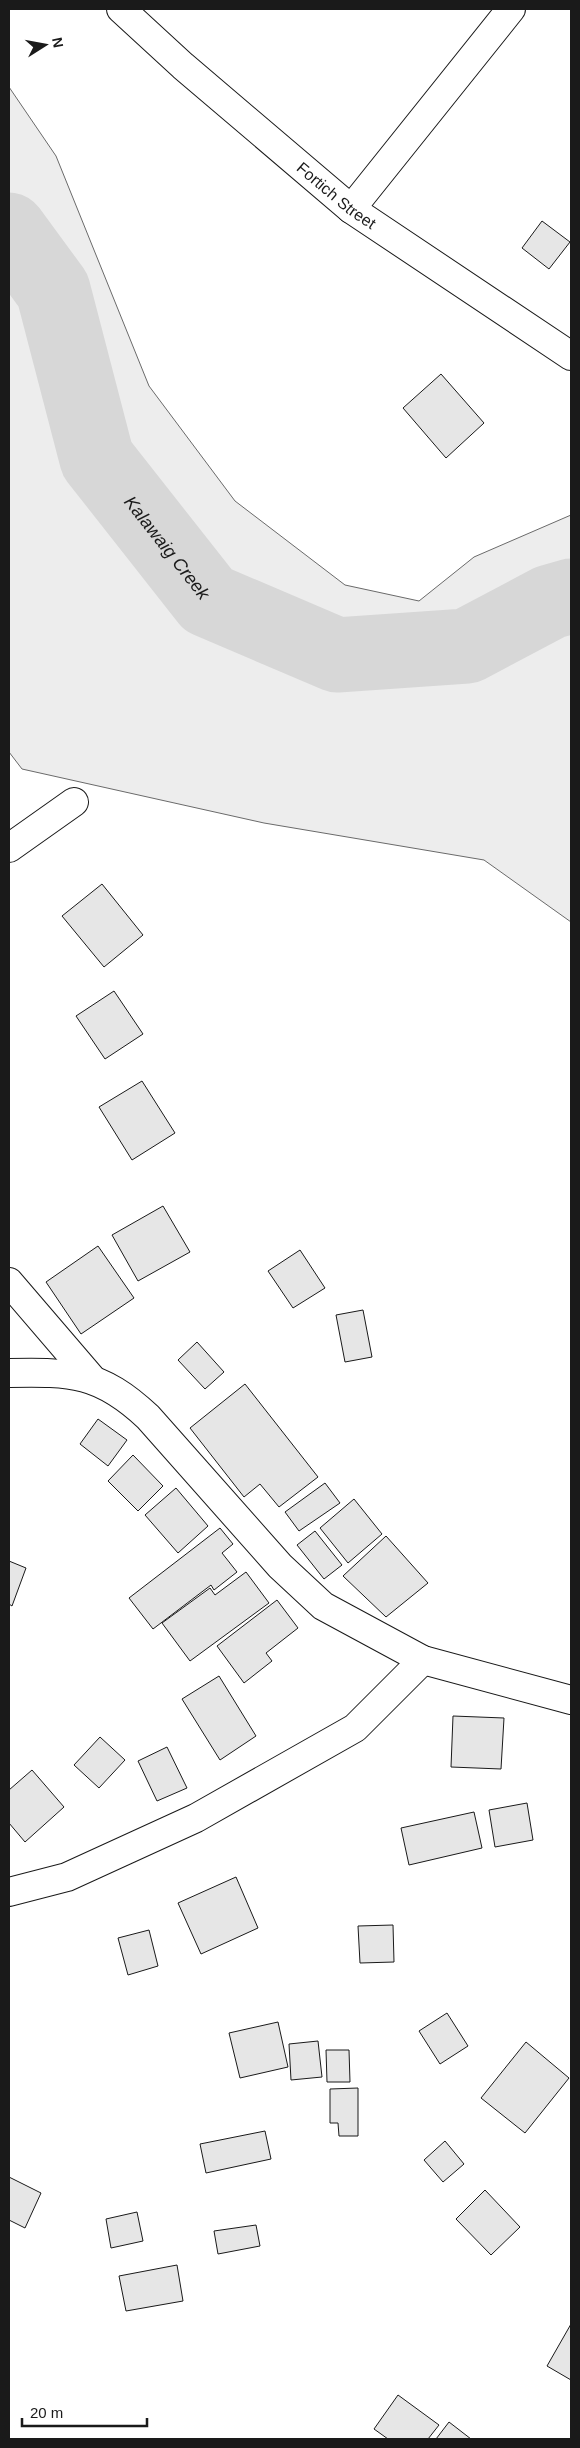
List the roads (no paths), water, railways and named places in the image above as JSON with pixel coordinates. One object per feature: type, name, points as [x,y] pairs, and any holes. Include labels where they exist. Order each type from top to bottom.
[{"type":"main road","name":"Fortich Street","points":[[121,9],[183,66],[351,208],[571,356]]},
{"type":"main road","points":[[351,208],[511,9]]},
{"type":"main road","points":[[9,848],[74,802]]},
{"type":"main road","points":[[9,1282],[93,1380]]},
{"type":"main road","points":[[9,1373],[68,1374],[93,1380],[117,1391],[148,1417],[280,1566],[323,1606],[423,1660],[571,1700]]},
{"type":"main road","points":[[9,1892],[67,1877],[196,1818],[355,1728],[423,1660]]},
{"type":"waterway","name":"Kalawaig Creek","points":[[9,230],[53,290],[97,459],[208,600],[337,655],[467,646],[550,602],[571,596]]}]
